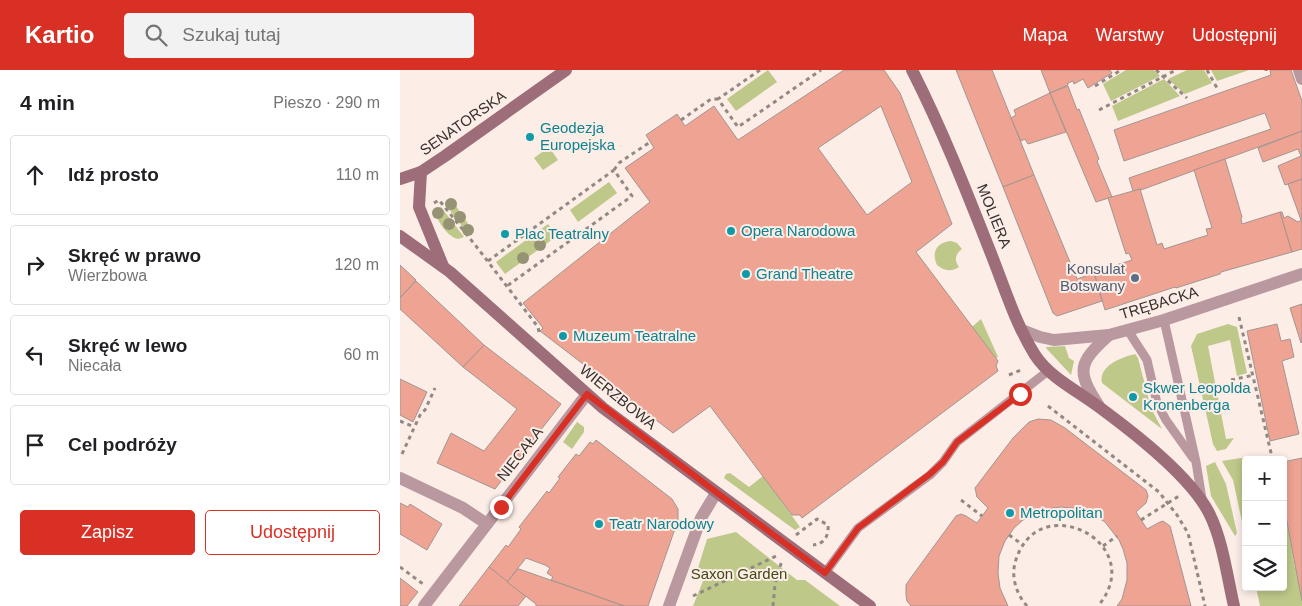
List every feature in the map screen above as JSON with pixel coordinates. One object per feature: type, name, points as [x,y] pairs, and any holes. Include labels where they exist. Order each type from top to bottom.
[{"type":"street","name":"SENATORSKA","points":[[400,179],[421,172],[566,70]]},
{"type":"street","name":"MOLIERA","points":[[912,70],[934,112],[951,151],[1022,330],[1036,356],[1048,371],[1100,407],[1183,478],[1202,502],[1215,529],[1234,606]]},
{"type":"street","points":[[1299,70],[1302,79]]},
{"type":"street","points":[[421,172],[419,207],[443,266]]},
{"type":"street","name":"WIERZBOWA","points":[[400,236],[443,266],[587,394],[870,606]]},
{"type":"street","name":"TRĘBACKA","points":[[1022,330],[1040,338],[1054,340],[1109,335],[1164,320],[1302,274]]},
{"type":"street","points":[[1100,407],[1087,388],[1083,378],[1083,369],[1094,348],[1109,335]]},
{"type":"street","name":"NIECAŁA","points":[[424,606],[587,394]]},
{"type":"street","points":[[400,478],[463,508],[487,524]]},
{"type":"street","points":[[669,606],[701,518],[716,492]]},
{"type":"lane","points":[[1164,320],[1196,462],[1202,502]]},
{"type":"lane","points":[[1127,329],[1147,360],[1157,403],[1166,420],[1196,462]]},
{"type":"lane","points":[[825,573],[858,528],[930,474],[943,462],[957,442],[1048,371]]},
{"type":"path","points":[[681,120],[711,100],[718,99],[760,70]]},
{"type":"path","points":[[718,99],[738,127],[821,70]]},
{"type":"path","points":[[1095,86],[1122,70]]},
{"type":"path","points":[[1156,70],[1187,98]]},
{"type":"path","points":[[1098,110],[1176,70]]},
{"type":"path","points":[[1207,70],[1217,88]]},
{"type":"path","points":[[488,261],[650,142]]},
{"type":"path","points":[[507,286],[632,196],[614,170]]},
{"type":"path","points":[[432,204],[439,200],[538,327],[539,335]]},
{"type":"path","points":[[1239,317],[1272,456]]},
{"type":"path","points":[[1009,375],[1021,370]]},
{"type":"path","points":[[1231,380],[1254,376]]},
{"type":"path","points":[[600,384],[623,403]]},
{"type":"path","points":[[402,454],[421,413],[425,410],[436,388]]},
{"type":"path","points":[[1048,406],[1159,492],[1168,502],[1188,533],[1205,606]]},
{"type":"path","points":[[400,421],[414,427]]},
{"type":"path","points":[[1141,520],[1179,496]]},
{"type":"path","points":[[960,500],[982,516]]},
{"type":"path","points":[[799,533],[817,519],[828,525],[826,538],[816,545],[811,545]]},
{"type":"path","points":[[1027,606],[1017,591],[1014,580],[1014,567],[1017,556],[1023,545],[1032,536],[1056,525],[1070,525],[1094,536],[1108,557],[1111,569],[1110,582],[1106,594],[1098,606]]},
{"type":"path","points":[[789,529],[801,538]]},
{"type":"path","points":[[1009,535],[1023,545]]},
{"type":"path","points":[[1102,546],[1117,536]]},
{"type":"path","points":[[692,596],[776,556]]},
{"type":"path","points":[[773,606],[775,584],[782,560]]},
{"type":"path","points":[[400,567],[425,586]]},
{"type":"green space","points":[[768,70],[777,82],[736,111],[727,99]]},
{"type":"green space","points":[[1126,70],[1154,70],[1160,76],[1111,101],[1103,84]]},
{"type":"green space","points":[[1187,70],[1204,70],[1212,83],[1185,94],[1168,79]]},
{"type":"green space","points":[[1211,70],[1249,70],[1217,81]]},
{"type":"green space","points":[[1164,79],[1180,96],[1118,121],[1112,106]]},
{"type":"green space","points":[[549,147],[558,160],[543,170],[534,158]]},
{"type":"green space","points":[[609,182],[617,193],[578,222],[570,210]]},
{"type":"green space","points":[[452,200],[473,231],[468,234],[445,204]]},
{"type":"green space","points":[[441,207],[464,237],[454,238],[444,229],[435,213]]},
{"type":"green space","points":[[548,224],[557,236],[505,274],[496,262]]},
{"type":"green space","points":[[951,241],[957,243],[962,249],[956,257],[959,267],[953,270],[942,269],[935,260],[936,248],[942,243]]},
{"type":"green space","points":[[981,319],[998,357],[996,358],[972,327]]},
{"type":"green space","points":[[1228,324],[1237,327],[1247,373],[1237,376],[1230,340],[1208,346],[1226,439],[1234,438],[1226,449],[1217,451],[1213,444],[1191,346],[1197,334]]},
{"type":"green space","points":[[1065,346],[1069,358],[1074,361],[1071,375],[1046,348]]},
{"type":"green space","name":"Skwer Leopolda Kronenberga","points":[[1135,354],[1138,358],[1151,408],[1162,429],[1102,383],[1102,377],[1107,367],[1124,357]]},
{"type":"green space","points":[[577,422],[584,427],[584,432],[572,449],[563,442]]},
{"type":"green space","points":[[1242,458],[1242,522],[1233,480],[1222,461]]},
{"type":"green space","points":[[1215,462],[1226,484],[1237,533],[1235,536],[1211,496],[1206,466]]},
{"type":"green space","points":[[730,473],[749,487],[763,476],[800,527],[795,530],[724,478],[726,474]]},
{"type":"green space","points":[[1287,523],[1295,568],[1302,593],[1302,606],[1260,606],[1257,591],[1287,591]]},
{"type":"green space","name":"Saxon Garden","points":[[736,532],[797,580],[805,580],[840,606],[693,606],[707,571],[698,568],[707,539]]},
{"type":"building","name":"Grand Theatre","points":[[844,70],[884,70],[900,93],[952,224],[916,252],[998,361],[996,366],[998,371],[802,518],[800,515],[792,515],[710,406],[673,433],[540,331],[543,328],[523,303],[650,202],[625,168],[654,148],[646,135],[677,114],[685,126],[714,106],[738,140]],"holes":[[[881,106],[912,182],[867,215],[818,148]]]},
{"type":"building","points":[[956,70],[992,70],[1034,175],[1003,187]]},
{"type":"building","points":[[1041,70],[1110,70],[1112,73],[1088,88],[1083,79],[1074,84],[1073,81],[1068,83],[1068,85],[1050,93]]},
{"type":"building","points":[[1270,70],[1291,70],[1302,101],[1302,131],[1141,190],[1133,191],[1129,178],[1271,129],[1265,113],[1124,161],[1114,130],[1271,75]]},
{"type":"building","points":[[1068,86],[1099,159],[1097,161],[1112,197],[1096,202],[1050,93]]},
{"type":"building","points":[[1050,93],[1066,132],[1028,144],[1025,139],[1021,141],[1011,118],[1016,115],[1014,110]]},
{"type":"building","points":[[1302,131],[1302,179],[1285,185],[1278,166],[1301,156],[1298,149],[1263,162],[1258,148]]},
{"type":"building","points":[[1225,159],[1242,217],[1242,224],[1280,212],[1292,252],[1221,272],[1220,274],[1105,310],[1094,272],[1132,260],[1129,253],[1126,254],[1108,198],[1140,189],[1157,245],[1162,243],[1164,249],[1208,235],[1206,229],[1212,228],[1194,170]]},
{"type":"building","points":[[1034,175],[1077,279],[1094,273],[1102,301],[1057,316],[1053,313],[1003,187]]},
{"type":"building","points":[[1302,179],[1302,249],[1292,252],[1280,212],[1282,212],[1284,218],[1288,216],[1298,222],[1301,220],[1288,184]]},
{"type":"building","points":[[400,265],[416,280],[400,298]]},
{"type":"building","points":[[416,281],[484,345],[463,367],[400,309],[400,298]]},
{"type":"building","points":[[1302,304],[1302,342],[1301,343],[1290,308]]},
{"type":"building","points":[[1277,324],[1281,341],[1290,339],[1294,357],[1282,361],[1299,434],[1270,441],[1247,331]]},
{"type":"building","points":[[484,345],[561,404],[495,489],[437,463],[451,433],[484,451],[517,409],[463,367]]},
{"type":"building","points":[[400,379],[427,392],[413,422],[400,415]]},
{"type":"building","name":"Metropolitan","points":[[1038,419],[1051,420],[1065,428],[1146,490],[1148,496],[1146,503],[1136,512],[1147,529],[1163,521],[1170,526],[1191,606],[1117,606],[1122,599],[1127,580],[1127,563],[1119,540],[1105,522],[1094,515],[1081,509],[1061,507],[1046,509],[1023,520],[1014,528],[1005,541],[999,556],[998,573],[1000,588],[1008,606],[911,606],[907,601],[906,595],[906,585],[910,579],[956,516],[961,514],[977,523],[988,508],[977,497],[975,488],[1013,438],[1029,422]]},
{"type":"building","name":"Teatr Narodowy","points":[[596,440],[672,499],[678,509],[678,520],[648,606],[624,606],[551,580],[553,577],[547,573],[550,568],[526,558],[507,582],[489,567],[506,545],[508,547],[521,529],[519,527],[547,491],[549,493],[560,478],[558,477],[576,454],[579,456],[590,442],[593,444]]},
{"type":"building","points":[[1302,458],[1302,601],[1287,522],[1287,461]]},
{"type":"building","points":[[400,503],[408,507],[410,504],[442,524],[427,550],[400,534]]},
{"type":"building","points":[[489,567],[526,596],[518,606],[459,606]]},
{"type":"building","points":[[518,569],[624,606],[536,606],[536,604],[507,582]]},
{"type":"building","points":[[400,578],[418,592],[407,606],[400,606]]},
{"type":"place","name":"Geodezja Europejska","points":[[530,137]]},
{"type":"place","name":"Opera Narodowa","points":[[731,231]]},
{"type":"place","name":"Plac Teatralny","points":[[505,234]]},
{"type":"place","name":"Grand Theatre","points":[[746,274]]},
{"type":"place","name":"Konsulat Botswany","points":[[1135,278]]},
{"type":"place","name":"Muzeum Teatralne","points":[[563,336]]},
{"type":"place","name":"Skwer Leopolda Kronenberga","points":[[1133,397]]},
{"type":"place","name":"Metropolitan","points":[[1010,513]]},
{"type":"place","name":"Teatr Narodowy","points":[[599,524]]},
{"type":"route","points":[[501,507],[587,394],[603,408],[825,573],[858,528],[930,474],[943,462],[957,442],[1020,394]]}]
